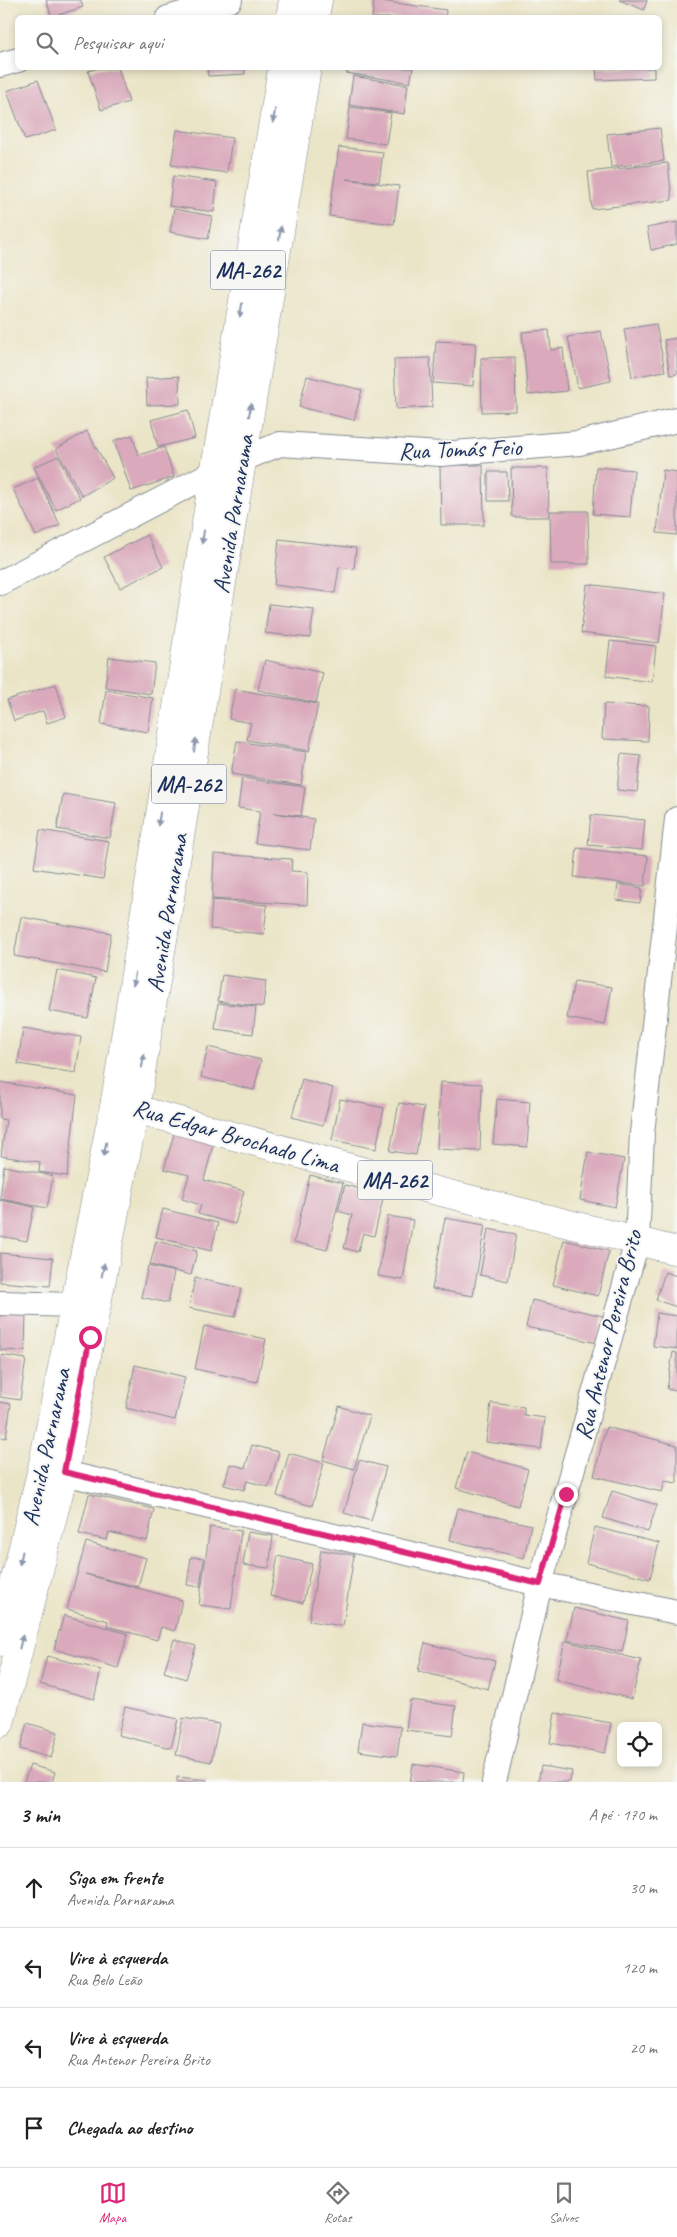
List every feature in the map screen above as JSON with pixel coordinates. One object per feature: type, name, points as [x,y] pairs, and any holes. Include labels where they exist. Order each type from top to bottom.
[{"type":"main road","points":[[290,15],[293,0]]},
{"type":"main road","points":[[316,15],[318,0]]},
{"type":"main road","name":"Avenida Parnarama","points":[[222,504],[214,472],[282,70]]},
{"type":"main road","name":"Avenida Parnarama","points":[[0,1723],[53,1470],[125,1105],[222,504],[243,458],[307,70]]},
{"type":"main road","name":"Rua Edgar Brochado Lima","points":[[125,1105],[413,1185],[677,1251]]},
{"type":"main road","name":"Avenida Parnarama","points":[[0,1642],[53,1470]]},
{"type":"street","points":[[178,15],[230,0]]},
{"type":"street","points":[[0,65],[15,61]]},
{"type":"street","name":"Rua Tomás Feio","points":[[243,458],[280,444],[440,454],[579,443],[677,420]]},
{"type":"street","points":[[0,583],[214,472]]},
{"type":"street","name":"Rua Antenor Pereira Brito","points":[[494,1782],[540,1584],[637,1242],[642,1133],[677,820]]},
{"type":"street","points":[[0,1303],[85,1307]]},
{"type":"street","points":[[53,1470],[540,1584],[677,1612]]},
{"type":"building","points":[[46,0],[81,0],[83,7],[58,15],[51,15]]},
{"type":"building","points":[[374,0],[446,10],[445,15],[372,15]]},
{"type":"building","points":[[619,0],[647,0],[644,10]]},
{"type":"building","points":[[119,70],[129,102],[101,110],[88,71]]},
{"type":"building","points":[[207,70],[245,70],[245,74],[208,76]]},
{"type":"building","points":[[347,70],[413,70],[410,83],[346,73]]},
{"type":"building","points":[[596,70],[654,70],[654,78],[597,80]]},
{"type":"building","points":[[353,76],[408,85],[404,114],[349,105]]},
{"type":"building","points":[[38,80],[56,130],[25,140],[7,91]]},
{"type":"building","points":[[350,107],[391,113],[386,144],[346,139]]},
{"type":"building","points":[[660,128],[664,161],[611,167],[607,134]]},
{"type":"building","points":[[177,130],[232,138],[227,173],[171,165]]},
{"type":"building","points":[[339,147],[383,152],[379,182],[346,179],[399,186],[394,224],[329,216]]},
{"type":"building","points":[[668,163],[672,200],[592,209],[588,172]]},
{"type":"building","points":[[173,176],[217,182],[214,212],[169,206]]},
{"type":"building","points":[[174,209],[212,216],[208,239],[170,232]]},
{"type":"building","points":[[677,222],[677,244],[651,250],[647,228]]},
{"type":"building","points":[[656,324],[665,371],[632,377],[624,329]]},
{"type":"building","points":[[549,330],[551,350],[563,348],[567,391],[528,395],[522,332]]},
{"type":"building","points":[[601,331],[611,381],[578,388],[568,337]]},
{"type":"building","points":[[677,338],[677,374],[670,375],[664,340]]},
{"type":"building","points":[[436,341],[476,343],[473,386],[433,383]]},
{"type":"building","points":[[515,357],[516,411],[482,412],[481,358]]},
{"type":"building","points":[[430,358],[432,407],[396,409],[394,359]]},
{"type":"building","points":[[179,376],[180,404],[147,405],[146,378]]},
{"type":"building","points":[[307,376],[362,390],[354,420],[299,407]]},
{"type":"building","points":[[188,410],[195,438],[158,447],[151,420]]},
{"type":"building","points":[[87,431],[113,478],[82,496],[56,449]]},
{"type":"building","points":[[132,435],[139,455],[164,447],[174,477],[131,491],[114,441]]},
{"type":"building","points":[[58,456],[80,498],[56,510],[34,467]]},
{"type":"building","points":[[440,465],[483,465],[484,525],[441,525]]},
{"type":"building","points":[[596,467],[634,470],[630,517],[593,514]]},
{"type":"building","points":[[511,468],[548,468],[549,517],[512,517]]},
{"type":"building","points":[[663,470],[677,472],[677,535],[657,533]]},
{"type":"building","points":[[488,472],[507,472],[508,501],[488,501]]},
{"type":"building","points":[[38,478],[60,525],[36,536],[13,489]]},
{"type":"building","points":[[550,511],[588,511],[589,564],[551,564]]},
{"type":"building","points":[[147,535],[163,567],[120,588],[104,557]]},
{"type":"building","points":[[279,539],[356,548],[354,569],[339,567],[335,593],[274,585]]},
{"type":"building","points":[[587,584],[665,594],[659,643],[581,633]]},
{"type":"building","points":[[269,604],[314,609],[310,638],[265,633]]},
{"type":"building","points":[[610,641],[656,646],[652,682],[606,676]]},
{"type":"building","points":[[109,657],[155,663],[151,694],[105,687]]},
{"type":"building","points":[[265,660],[323,673],[316,703],[258,690]]},
{"type":"building","points":[[56,684],[66,717],[47,723],[43,711],[14,721],[7,700]]},
{"type":"building","points":[[235,689],[318,704],[309,751],[247,740],[251,723],[229,719]]},
{"type":"building","points":[[106,690],[153,698],[148,732],[101,724]]},
{"type":"building","points":[[604,704],[649,706],[648,741],[602,739]]},
{"type":"building","points":[[237,741],[306,752],[301,785],[231,774]]},
{"type":"building","points":[[621,754],[641,756],[637,792],[617,790]]},
{"type":"building","points":[[242,778],[305,787],[301,816],[274,813],[314,819],[310,850],[255,843],[260,811],[238,808]]},
{"type":"building","points":[[63,794],[116,803],[110,838],[57,829]]},
{"type":"building","points":[[591,815],[645,820],[642,850],[588,845]]},
{"type":"building","points":[[40,830],[109,841],[103,879],[34,868]]},
{"type":"building","points":[[577,848],[648,856],[645,886],[574,877]]},
{"type":"building","points":[[214,854],[292,859],[291,871],[308,872],[307,905],[212,899]]},
{"type":"building","points":[[618,884],[642,888],[640,903],[616,900]]},
{"type":"building","points":[[212,900],[267,905],[264,934],[210,929]]},
{"type":"building","points":[[21,917],[111,933],[105,972],[14,956]]},
{"type":"building","points":[[57,970],[96,978],[88,1018],[49,1011]]},
{"type":"building","points":[[222,975],[266,981],[263,1007],[218,1001]]},
{"type":"building","points":[[574,981],[612,987],[605,1025],[567,1018]]},
{"type":"building","points":[[218,1003],[256,1007],[253,1034],[215,1029]]},
{"type":"building","points":[[23,1028],[81,1037],[76,1073],[18,1064]]},
{"type":"building","points":[[208,1047],[261,1060],[254,1090],[201,1077]]},
{"type":"building","points":[[302,1079],[333,1088],[323,1125],[292,1117]]},
{"type":"building","points":[[0,1082],[77,1095],[67,1176],[39,1172],[40,1162],[1,1156],[6,1120],[0,1119]]},
{"type":"building","points":[[440,1082],[482,1084],[480,1151],[437,1149]]},
{"type":"building","points":[[340,1099],[384,1108],[376,1149],[332,1140]]},
{"type":"building","points":[[497,1099],[530,1102],[527,1147],[493,1144]]},
{"type":"building","points":[[399,1103],[424,1107],[416,1155],[390,1151]]},
{"type":"building","points":[[174,1134],[213,1145],[204,1180],[244,1191],[235,1224],[198,1214],[201,1205],[182,1199],[189,1175],[164,1169]]},
{"type":"building","points":[[588,1152],[624,1159],[615,1207],[580,1200]]},
{"type":"building","points":[[4,1166],[53,1176],[47,1208],[0,1199]]},
{"type":"building","points":[[310,1175],[343,1183],[327,1250],[294,1242]]},
{"type":"building","points":[[345,1185],[384,1195],[374,1236],[363,1233],[358,1252],[344,1248],[352,1215],[338,1211]]},
{"type":"building","points":[[0,1200],[34,1207],[27,1241],[0,1236]]},
{"type":"building","points":[[163,1209],[218,1223],[211,1251],[156,1237]]},
{"type":"building","points":[[388,1216],[413,1220],[403,1280],[378,1276]]},
{"type":"building","points":[[445,1218],[485,1225],[473,1296],[432,1289]]},
{"type":"building","points":[[488,1229],[516,1234],[508,1281],[480,1275]]},
{"type":"building","points":[[564,1240],[609,1251],[598,1296],[553,1285]]},
{"type":"building","points":[[156,1241],[197,1251],[191,1275],[150,1265]]},
{"type":"building","points":[[0,1253],[53,1258],[50,1286],[0,1282]]},
{"type":"building","points":[[148,1266],[174,1272],[168,1303],[141,1297]]},
{"type":"building","points":[[665,1272],[677,1276],[677,1307],[656,1300]]},
{"type":"building","points":[[195,1278],[241,1288],[235,1317],[189,1308]]},
{"type":"building","points":[[532,1300],[603,1316],[597,1343],[526,1327]]},
{"type":"building","points":[[0,1311],[26,1312],[25,1351],[0,1350]]},
{"type":"building","points":[[657,1313],[677,1316],[677,1349],[653,1346]]},
{"type":"building","points":[[204,1326],[266,1339],[257,1382],[195,1369]]},
{"type":"building","points":[[673,1352],[677,1353],[677,1391],[667,1389]]},
{"type":"building","points":[[0,1355],[26,1359],[20,1400],[0,1397]]},
{"type":"building","points":[[135,1365],[185,1377],[175,1420],[126,1408]]},
{"type":"building","points":[[0,1402],[11,1404],[6,1438],[0,1437]]},
{"type":"building","points":[[491,1403],[524,1407],[524,1415],[545,1418],[541,1449],[486,1442]]},
{"type":"building","points":[[339,1406],[370,1416],[354,1469],[323,1460]]},
{"type":"building","points":[[606,1427],[677,1445],[677,1483],[665,1481],[662,1492],[594,1476]]},
{"type":"building","points":[[252,1445],[279,1452],[269,1487],[247,1481],[244,1490],[224,1485],[230,1464],[245,1468]]},
{"type":"building","points":[[467,1452],[528,1469],[518,1506],[456,1488]]},
{"type":"building","points":[[289,1453],[324,1463],[312,1506],[277,1496]]},
{"type":"building","points":[[359,1460],[386,1467],[371,1521],[344,1513]]},
{"type":"building","points":[[612,1491],[657,1505],[648,1532],[603,1518]]},
{"type":"building","points":[[89,1494],[154,1509],[147,1541],[109,1532],[107,1540],[79,1534]]},
{"type":"building","points":[[458,1508],[531,1525],[524,1558],[450,1540]]},
{"type":"building","points":[[210,1527],[241,1531],[231,1609],[199,1605]]},
{"type":"building","points":[[595,1527],[659,1543],[650,1579],[586,1563]]},
{"type":"building","points":[[248,1532],[273,1536],[269,1568],[243,1565]]},
{"type":"building","points":[[86,1542],[146,1558],[138,1587],[85,1574],[182,1600],[175,1631],[161,1627],[157,1640],[107,1626],[108,1621],[67,1609]]},
{"type":"building","points":[[321,1550],[354,1555],[343,1626],[309,1621]]},
{"type":"building","points":[[278,1556],[312,1564],[303,1603],[270,1596]]},
{"type":"building","points":[[191,1557],[204,1558],[200,1587],[187,1585]]},
{"type":"building","points":[[574,1608],[629,1621],[622,1652],[567,1640]]},
{"type":"building","points":[[64,1615],[128,1634],[118,1668],[54,1649]]},
{"type":"building","points":[[174,1639],[196,1646],[186,1679],[164,1672]]},
{"type":"building","points":[[565,1641],[641,1660],[632,1699],[556,1680]]},
{"type":"building","points":[[425,1643],[495,1661],[488,1689],[418,1671]]},
{"type":"building","points":[[47,1656],[101,1670],[94,1699],[40,1684]]},
{"type":"building","points":[[410,1700],[456,1706],[452,1736],[406,1730]]},
{"type":"building","points":[[125,1707],[178,1719],[171,1748],[118,1735]]},
{"type":"building","points":[[555,1713],[611,1723],[605,1753],[550,1743]]},
{"type":"building","points":[[183,1718],[219,1724],[211,1762],[176,1755]]},
{"type":"building","points":[[362,1722],[401,1727],[397,1756],[358,1751]]},
{"type":"building","points":[[27,1723],[58,1732],[51,1758],[20,1749]]},
{"type":"building","points":[[413,1764],[464,1772],[463,1782],[410,1782]]},
{"type":"building","points":[[30,1765],[55,1772],[52,1782],[24,1782]]},
{"type":"building","points":[[541,1766],[572,1771],[570,1782],[538,1782]]},
{"type":"building","points":[[177,1777],[207,1780],[206,1782],[177,1782]]},
{"type":"route","points":[[90,1337],[64,1472],[540,1584],[566,1494]]}]
